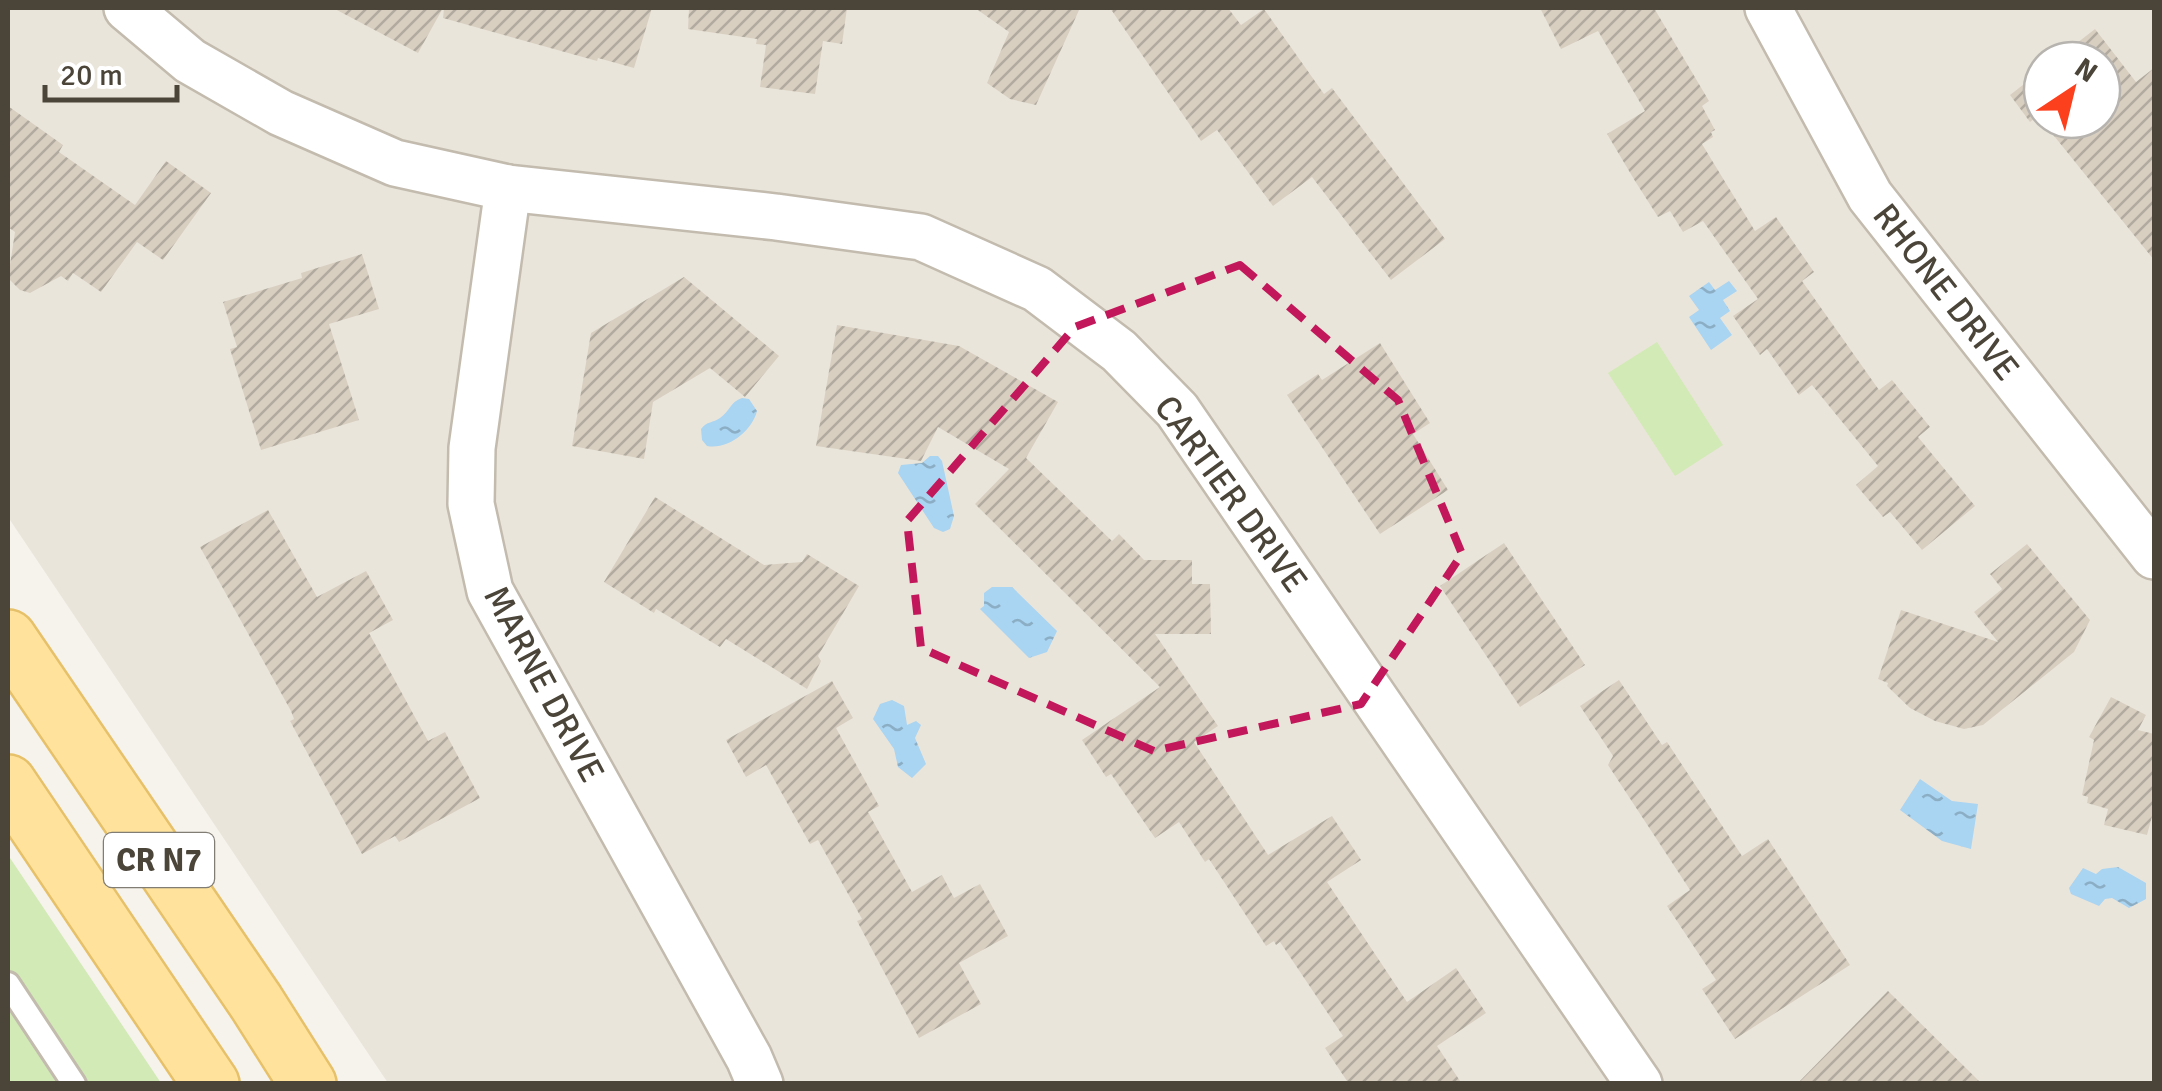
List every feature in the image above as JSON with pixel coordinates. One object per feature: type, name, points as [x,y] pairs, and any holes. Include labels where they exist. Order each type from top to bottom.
[{"type":"main road","name":"CR N7","points":[[8,638],[308,1084]]},
{"type":"main road","name":"CR N7","points":[[8,783],[211,1084]]},
{"type":"street","name":"CARTIER DRIVE","points":[[126,8],[190,61],[281,113],[395,163],[508,188],[776,216],[921,237],[1037,289],[1118,351],[1178,410],[1639,1084]]},
{"type":"street","name":"RHONE DRIVE","points":[[1768,8],[1870,196],[2154,556]]},
{"type":"street","name":"MARNE DRIVE","points":[[508,188],[472,448],[471,504],[490,591],[760,1084]]},
{"type":"lane","points":[[8,984],[74,1084]]},
{"type":"highlighted area","points":[[1240,265],[1398,400],[1462,554],[1361,704],[1154,751],[921,648],[907,521],[1075,327]]},
{"type":"shaded area","points":[[8,8],[2154,8],[2154,1083],[388,1083],[8,517]]},
{"type":"green space","points":[[1657,342],[1723,445],[1675,476],[1608,373]]},
{"type":"green space","points":[[8,855],[161,1083],[8,1083]]},
{"type":"water","points":[[1729,281],[1737,291],[1723,300],[1730,311],[1720,318],[1732,335],[1711,350],[1689,317],[1699,310],[1689,296],[1709,282],[1715,290]]},
{"type":"water","points":[[742,398],[749,399],[757,411],[750,425],[731,442],[707,446],[701,429]]},
{"type":"water","points":[[930,456],[938,456],[942,461],[954,516],[950,529],[943,532],[934,528],[898,473],[901,465],[922,463]]},
{"type":"water","points":[[992,587],[1012,587],[1057,631],[1047,652],[1029,658],[980,609],[984,606],[984,593]]},
{"type":"water","points":[[892,700],[904,706],[907,725],[916,721],[921,725],[915,738],[926,764],[912,778],[898,767],[894,749],[873,719],[880,704]]},
{"type":"water","points":[[1920,779],[1952,801],[1978,804],[1971,849],[1942,841],[1900,810]]},
{"type":"water","points":[[2118,867],[2146,883],[2146,899],[2129,908],[2112,898],[2099,906],[2071,894],[2069,888],[2083,868],[2096,874]]},
{"type":"building","points":[[333,8],[443,8],[418,53]]},
{"type":"building","points":[[444,8],[652,8],[634,68],[443,18]]},
{"type":"building","points":[[689,8],[847,8],[842,44],[823,41],[815,94],[760,87],[766,45],[756,44],[757,39],[688,29]]},
{"type":"building","points":[[975,8],[1080,8],[1036,105],[1010,99],[987,83],[1009,32]]},
{"type":"building","points":[[1110,8],[1228,8],[1241,25],[1264,9],[1324,94],[1332,88],[1445,239],[1391,280],[1312,177],[1273,206],[1217,130],[1201,141]]},
{"type":"building","points":[[1540,8],[1654,8],[1709,101],[1702,106],[1715,130],[1711,132],[1713,137],[1702,144],[1755,231],[1776,217],[1814,272],[1802,281],[1879,390],[1892,380],[1930,427],[1918,437],[1975,506],[1922,550],[1890,512],[1883,517],[1856,485],[1878,466],[1812,385],[1799,395],[1767,349],[1760,355],[1733,316],[1758,299],[1703,221],[1683,232],[1670,211],[1658,217],[1635,181],[1607,134],[1645,111],[1598,31],[1561,49]]},
{"type":"building","points":[[2095,29],[2104,40],[2081,40]]},
{"type":"building","points":[[2122,64],[2136,82],[2154,68],[2154,260],[2057,140],[2122,140]]},
{"type":"building","points":[[2022,86],[2022,111],[2010,95]]},
{"type":"building","points":[[8,106],[63,145],[59,152],[135,205],[166,161],[211,193],[163,260],[137,242],[101,292],[73,273],[68,281],[61,276],[30,293],[20,290],[8,278],[15,232],[8,227]]},
{"type":"building","points":[[362,254],[379,309],[329,324],[359,420],[261,450],[230,349],[237,347],[223,302],[302,278],[301,273]]},
{"type":"building","points":[[684,277],[779,356],[745,397],[710,368],[653,402],[644,459],[572,446],[591,333]]},
{"type":"building","points":[[837,325],[959,346],[1058,402],[1026,458],[1112,541],[1119,534],[1144,560],[1192,560],[1192,584],[1210,584],[1211,634],[1155,634],[1218,726],[1194,742],[1268,855],[1332,816],[1361,860],[1327,882],[1407,1002],[1456,968],[1486,1013],[1437,1046],[1462,1084],[1349,1084],[1325,1048],[1343,1036],[1280,942],[1266,946],[1209,859],[1205,862],[1179,822],[1155,838],[1111,774],[1106,777],[1082,740],[1160,687],[975,504],[1009,469],[938,427],[921,461],[816,446]]},
{"type":"building","points":[[1380,343],[1430,423],[1413,434],[1448,490],[1380,534],[1287,395],[1318,374],[1322,380]]},
{"type":"building","points":[[655,497],[764,565],[802,562],[807,554],[859,586],[818,656],[821,661],[807,689],[726,639],[720,647],[604,582]]},
{"type":"building","points":[[268,510],[317,597],[366,571],[393,620],[369,633],[428,741],[445,732],[480,798],[399,842],[395,836],[362,854],[290,721],[294,719],[291,711],[200,547]]},
{"type":"building","points":[[1504,543],[1585,665],[1520,707],[1440,586]]},
{"type":"building","points":[[2027,544],[2090,620],[2074,652],[1983,725],[1964,729],[1935,721],[1910,708],[1888,683],[1878,679],[1901,610],[1998,642],[1974,612],[2002,589],[1990,574]]},
{"type":"building","points":[[1619,680],[1662,745],[1667,742],[1742,856],[1768,839],[1850,965],[1735,1039],[1702,989],[1716,980],[1667,906],[1690,890],[1608,765],[1613,756],[1580,706]]},
{"type":"building","points":[[832,681],[853,718],[836,728],[879,806],[868,812],[912,892],[942,875],[954,898],[980,884],[1008,936],[959,963],[981,1004],[919,1038],[857,921],[862,919],[818,840],[810,844],[766,765],[746,777],[726,740]]},
{"type":"building","points":[[2111,697],[2146,715],[2138,730],[2154,734],[2154,809],[2147,835],[2104,825],[2108,809],[2087,803],[2088,797],[2082,795],[2094,740],[2089,737]]},
{"type":"building","points":[[1888,991],[1982,1084],[1797,1084]]}]
